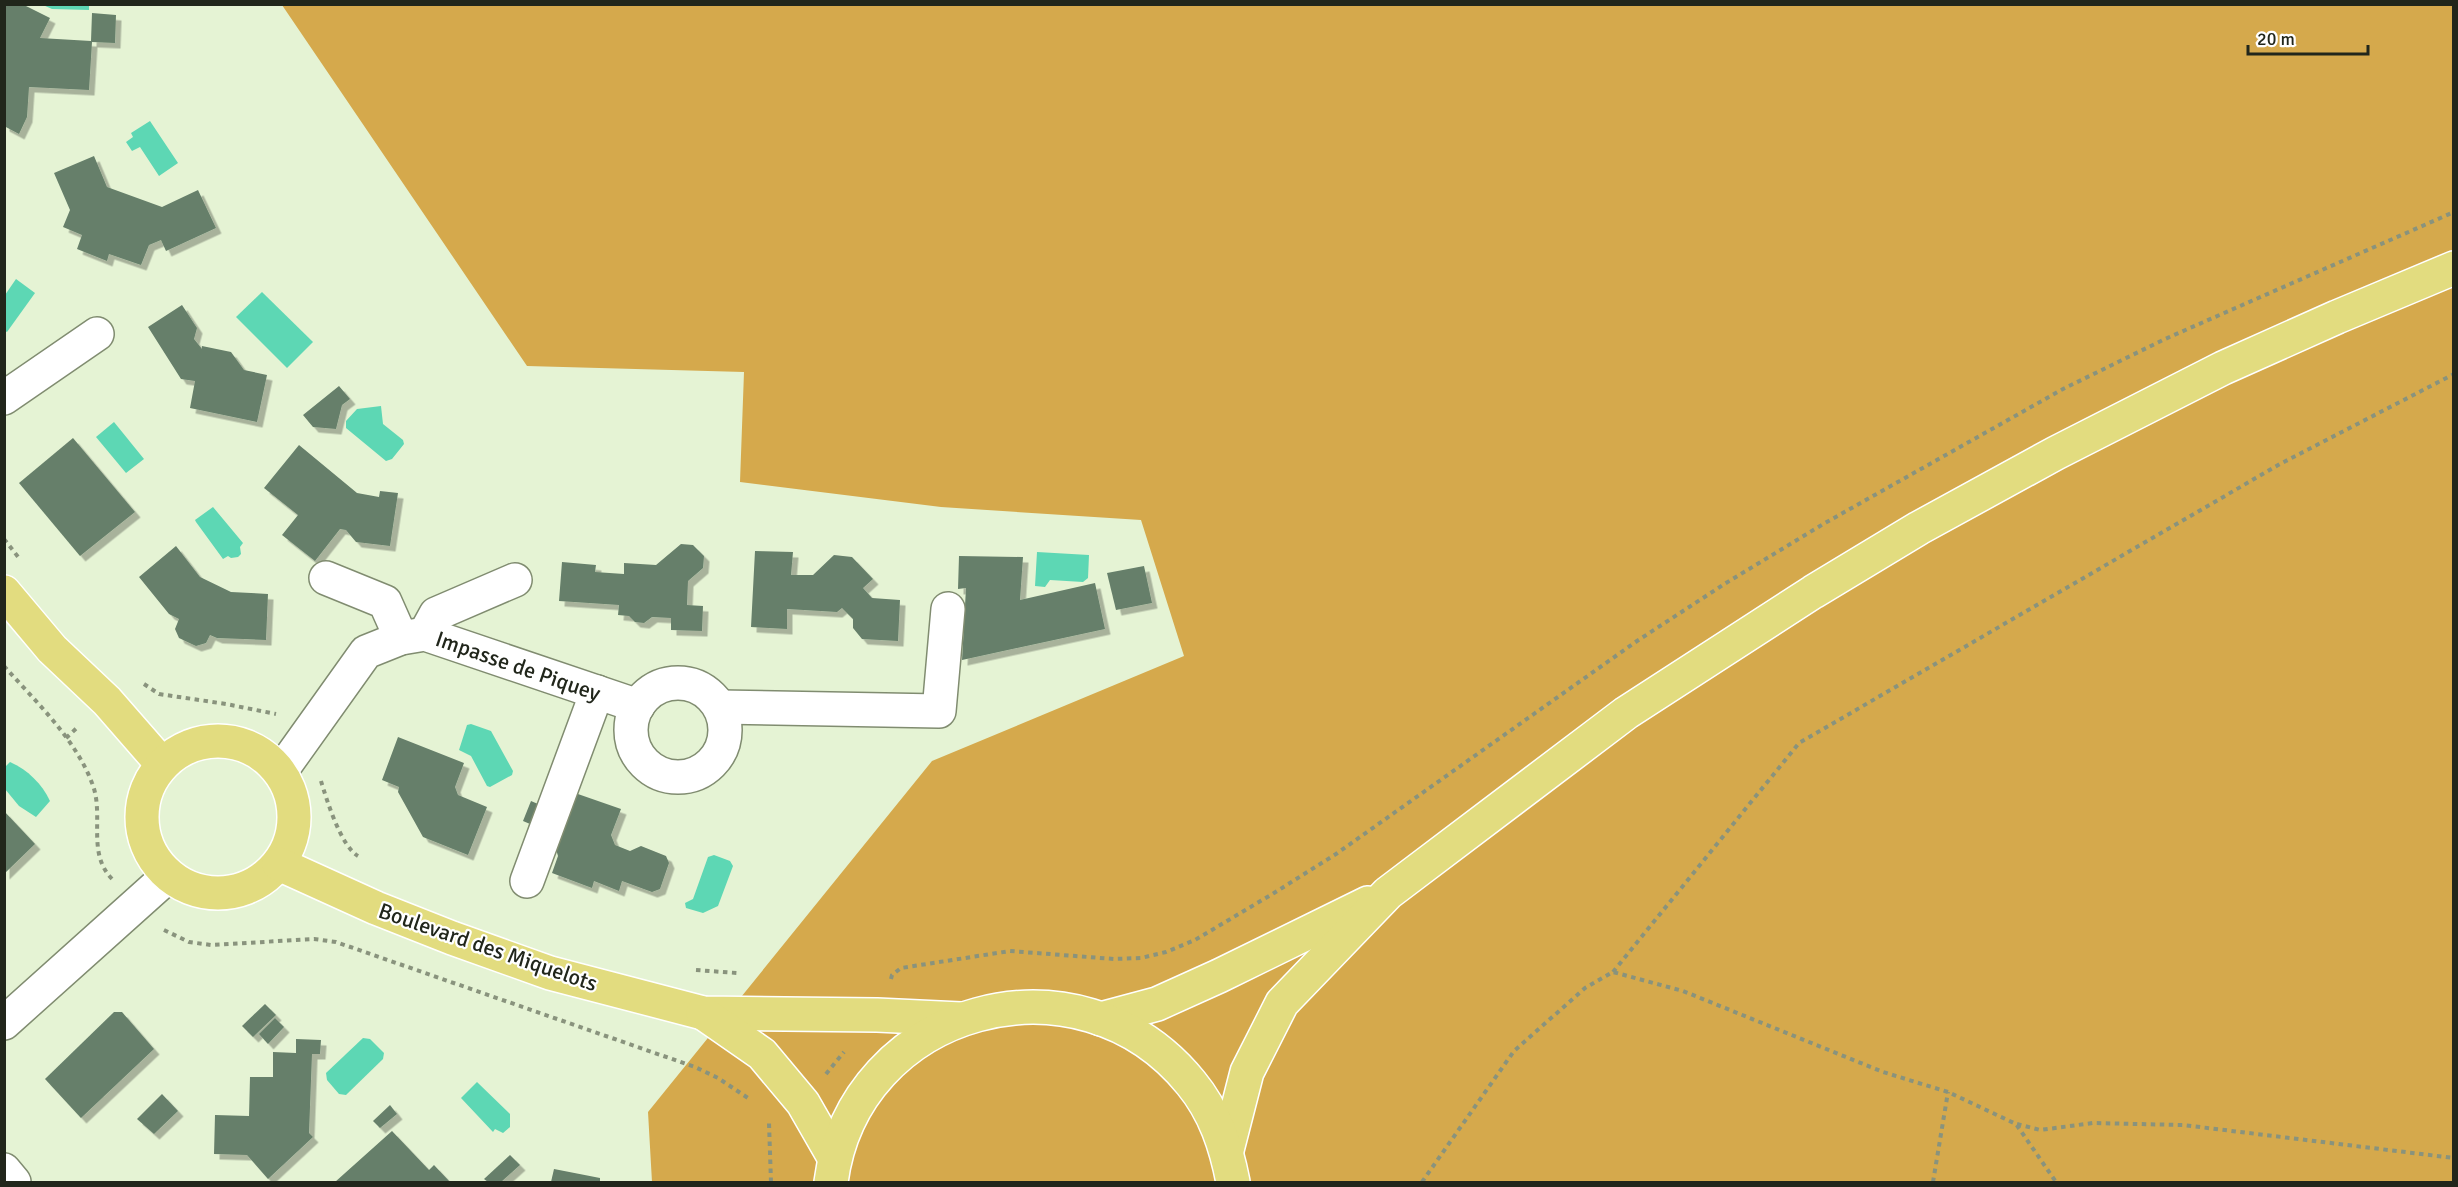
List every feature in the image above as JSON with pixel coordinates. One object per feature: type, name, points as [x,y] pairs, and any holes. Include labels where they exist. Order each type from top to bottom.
[{"type":"main road","points":[[1227,1150],[1247,1072],[1282,1003],[1388,893],[1626,713],[1813,592],[1919,528],[2056,453],[2223,368],[2454,268]]},
{"type":"main road","points":[[4,592],[52,649],[106,700],[162,764]]},
{"type":"main road","points":[[210,741],[237,742],[261,753],[281,771],[292,794],[296,819],[291,843],[279,864],[261,881],[238,892],[230,893],[214,894],[190,889],[168,876],[152,857],[143,833],[142,808],[148,784],[162,764],[184,748],[210,741]]},
{"type":"main road","name":"Boulevard des Miquelots","points":[[279,864],[398,917],[550,973],[702,1012],[961,1019]]},
{"type":"main road","points":[[1101,1019],[1157,1004],[1388,893]]},
{"type":"main road","points":[[832,1170],[848,1121],[868,1088],[894,1059],[926,1035],[961,1019],[995,1009],[1031,1007],[1066,1009],[1101,1019],[1135,1034],[1166,1056],[1192,1083],[1212,1115],[1227,1150],[1233,1182]]},
{"type":"main road","name":"Boulevard des Miquelots","points":[[702,1012],[762,1054],[803,1102],[832,1170]]},
{"type":"street","points":[[4,398],[97,334]]},
{"type":"street","points":[[326,578],[385,602],[413,636],[435,614],[515,580]]},
{"type":"street","points":[[720,707],[939,711],[948,609]]},
{"type":"street","name":"Impasse de Piquey","points":[[281,771],[366,652],[413,636],[638,706]]},
{"type":"street","points":[[679,683],[696,686],[710,695],[720,707],[726,723],[725,739],[719,755],[708,767],[694,775],[677,778],[661,774],[647,766],[637,753],[631,737],[632,721],[638,706],[649,694],[663,685],[679,683]]},
{"type":"street","points":[[526,881],[597,692]]},
{"type":"street","points":[[4,1023],[168,876]]},
{"type":"street","points":[[4,1170],[14,1182]]},
{"type":"path","points":[[835,1062],[877,1015],[888,995],[892,975],[901,968],[1010,951],[1114,959],[1141,958],[1166,952],[1195,940],[1336,854],[1637,641],[1726,583],[1825,523],[2063,389],[2155,344],[2454,212]]},
{"type":"path","points":[[1422,1182],[1514,1051],[1585,988],[1613,972],[1799,743],[2280,464],[2454,374]]},
{"type":"path","points":[[4,539],[26,565]]},
{"type":"path","points":[[140,682],[159,694],[295,718],[311,729]]},
{"type":"path","points":[[319,773],[327,802],[350,851],[360,857]]},
{"type":"path","points":[[692,970],[739,974]]},
{"type":"path","points":[[1613,972],[1683,991],[1883,1072],[1948,1092],[2016,1124],[2040,1131],[2093,1123],[2183,1125],[2454,1158]]},
{"type":"path","points":[[1933,1182],[1948,1092]]},
{"type":"path","points":[[2016,1124],[2056,1182]]},
{"type":"shaded area","points":[[282,5],[2453,5],[2453,1182],[652,1182],[648,1112],[932,761],[1184,656],[1141,520],[941,507],[740,482],[744,372],[527,366]]},
{"type":"water","points":[[43,5],[89,5],[89,10],[52,9]]},
{"type":"water","points":[[150,121],[178,163],[159,176],[140,147],[132,151],[126,142],[133,137],[131,133]]},
{"type":"water","points":[[16,279],[35,293],[7,332],[5,331],[5,295]]},
{"type":"water","points":[[262,292],[313,342],[287,368],[236,317]]},
{"type":"water","points":[[381,406],[383,424],[403,440],[404,444],[392,459],[386,461],[346,428],[346,421],[357,409]]},
{"type":"water","points":[[114,422],[144,459],[126,473],[96,437]]},
{"type":"water","points":[[213,507],[243,543],[240,547],[241,554],[238,557],[228,556],[223,559],[195,520]]},
{"type":"water","points":[[1037,552],[1089,555],[1088,578],[1083,582],[1050,580],[1045,587],[1035,586]]},
{"type":"water","points":[[471,724],[491,731],[513,771],[512,775],[490,787],[487,786],[471,756],[459,750],[467,725]]},
{"type":"water","points":[[10,762],[34,778],[50,801],[36,817],[19,806],[5,789],[5,767]]},
{"type":"water","points":[[714,855],[730,861],[733,866],[718,906],[703,913],[686,908],[685,903],[693,899],[708,857]]},
{"type":"water","points":[[363,1038],[370,1039],[384,1053],[383,1059],[346,1095],[339,1094],[327,1080],[326,1073]]},
{"type":"water","points":[[477,1082],[510,1114],[510,1127],[503,1133],[495,1129],[493,1132],[461,1098]]},
{"type":"building","points":[[4,4],[22,4],[50,18],[40,38],[91,41],[92,13],[116,15],[115,43],[92,42],[89,90],[29,87],[27,117],[19,134],[4,126]]},
{"type":"building","points":[[94,156],[107,187],[162,207],[198,190],[216,228],[166,251],[161,240],[149,245],[141,265],[109,254],[107,261],[77,249],[82,235],[63,227],[70,210],[54,173]]},
{"type":"building","points":[[182,305],[197,328],[194,339],[202,349],[202,346],[231,352],[244,370],[267,375],[257,422],[190,408],[195,381],[181,379],[148,327]]},
{"type":"building","points":[[339,386],[350,399],[342,405],[336,429],[313,427],[303,415]]},
{"type":"building","points":[[73,438],[135,512],[80,556],[19,483]]},
{"type":"building","points":[[299,445],[357,493],[379,497],[380,491],[398,493],[390,546],[356,542],[346,530],[340,529],[315,561],[282,535],[298,515],[264,488]]},
{"type":"building","points":[[681,544],[693,545],[704,556],[703,568],[688,581],[687,605],[703,606],[702,631],[671,630],[671,618],[652,617],[644,623],[635,622],[629,616],[618,615],[619,605],[559,601],[562,562],[596,565],[595,572],[624,574],[624,563],[656,565]]},
{"type":"building","points":[[176,546],[200,577],[231,592],[268,594],[266,640],[217,638],[210,635],[206,643],[196,646],[179,638],[175,629],[179,619],[169,614],[139,577]]},
{"type":"building","points":[[755,551],[793,552],[791,575],[813,575],[834,555],[852,557],[873,579],[863,588],[872,598],[900,600],[898,641],[862,639],[853,628],[853,619],[842,608],[837,612],[787,609],[787,629],[751,627]]},
{"type":"building","points":[[959,556],[1023,557],[1020,600],[1095,583],[1105,629],[962,660],[966,588],[958,589]]},
{"type":"building","points":[[1144,566],[1152,603],[1116,610],[1107,573]]},
{"type":"building","points":[[398,737],[464,763],[455,787],[458,795],[487,807],[468,855],[423,837],[398,792],[399,787],[382,780]]},
{"type":"building","points":[[575,793],[621,809],[611,835],[615,845],[630,851],[641,846],[666,856],[669,863],[660,889],[652,892],[622,881],[619,891],[594,881],[592,888],[552,873],[558,856],[555,846]]},
{"type":"building","points":[[531,801],[545,807],[537,827],[523,821]]},
{"type":"building","points":[[4,811],[35,844],[4,874]]},
{"type":"building","points":[[265,1004],[276,1015],[253,1037],[242,1026]]},
{"type":"building","points":[[114,1012],[122,1012],[154,1049],[81,1118],[45,1079]]},
{"type":"building","points":[[275,1018],[284,1027],[268,1044],[259,1034]]},
{"type":"building","points":[[296,1039],[321,1040],[320,1054],[312,1054],[309,1133],[313,1137],[268,1179],[247,1155],[214,1154],[215,1115],[249,1116],[250,1077],[273,1077],[273,1052],[296,1053]]},
{"type":"building","points":[[162,1094],[178,1111],[154,1134],[137,1119]]},
{"type":"building","points":[[390,1105],[397,1114],[380,1128],[373,1121]]},
{"type":"building","points":[[392,1131],[429,1170],[434,1165],[450,1182],[335,1182]]},
{"type":"building","points":[[510,1155],[520,1165],[501,1182],[488,1182],[484,1179]]},
{"type":"building","points":[[554,1169],[600,1178],[600,1182],[551,1182]]}]
